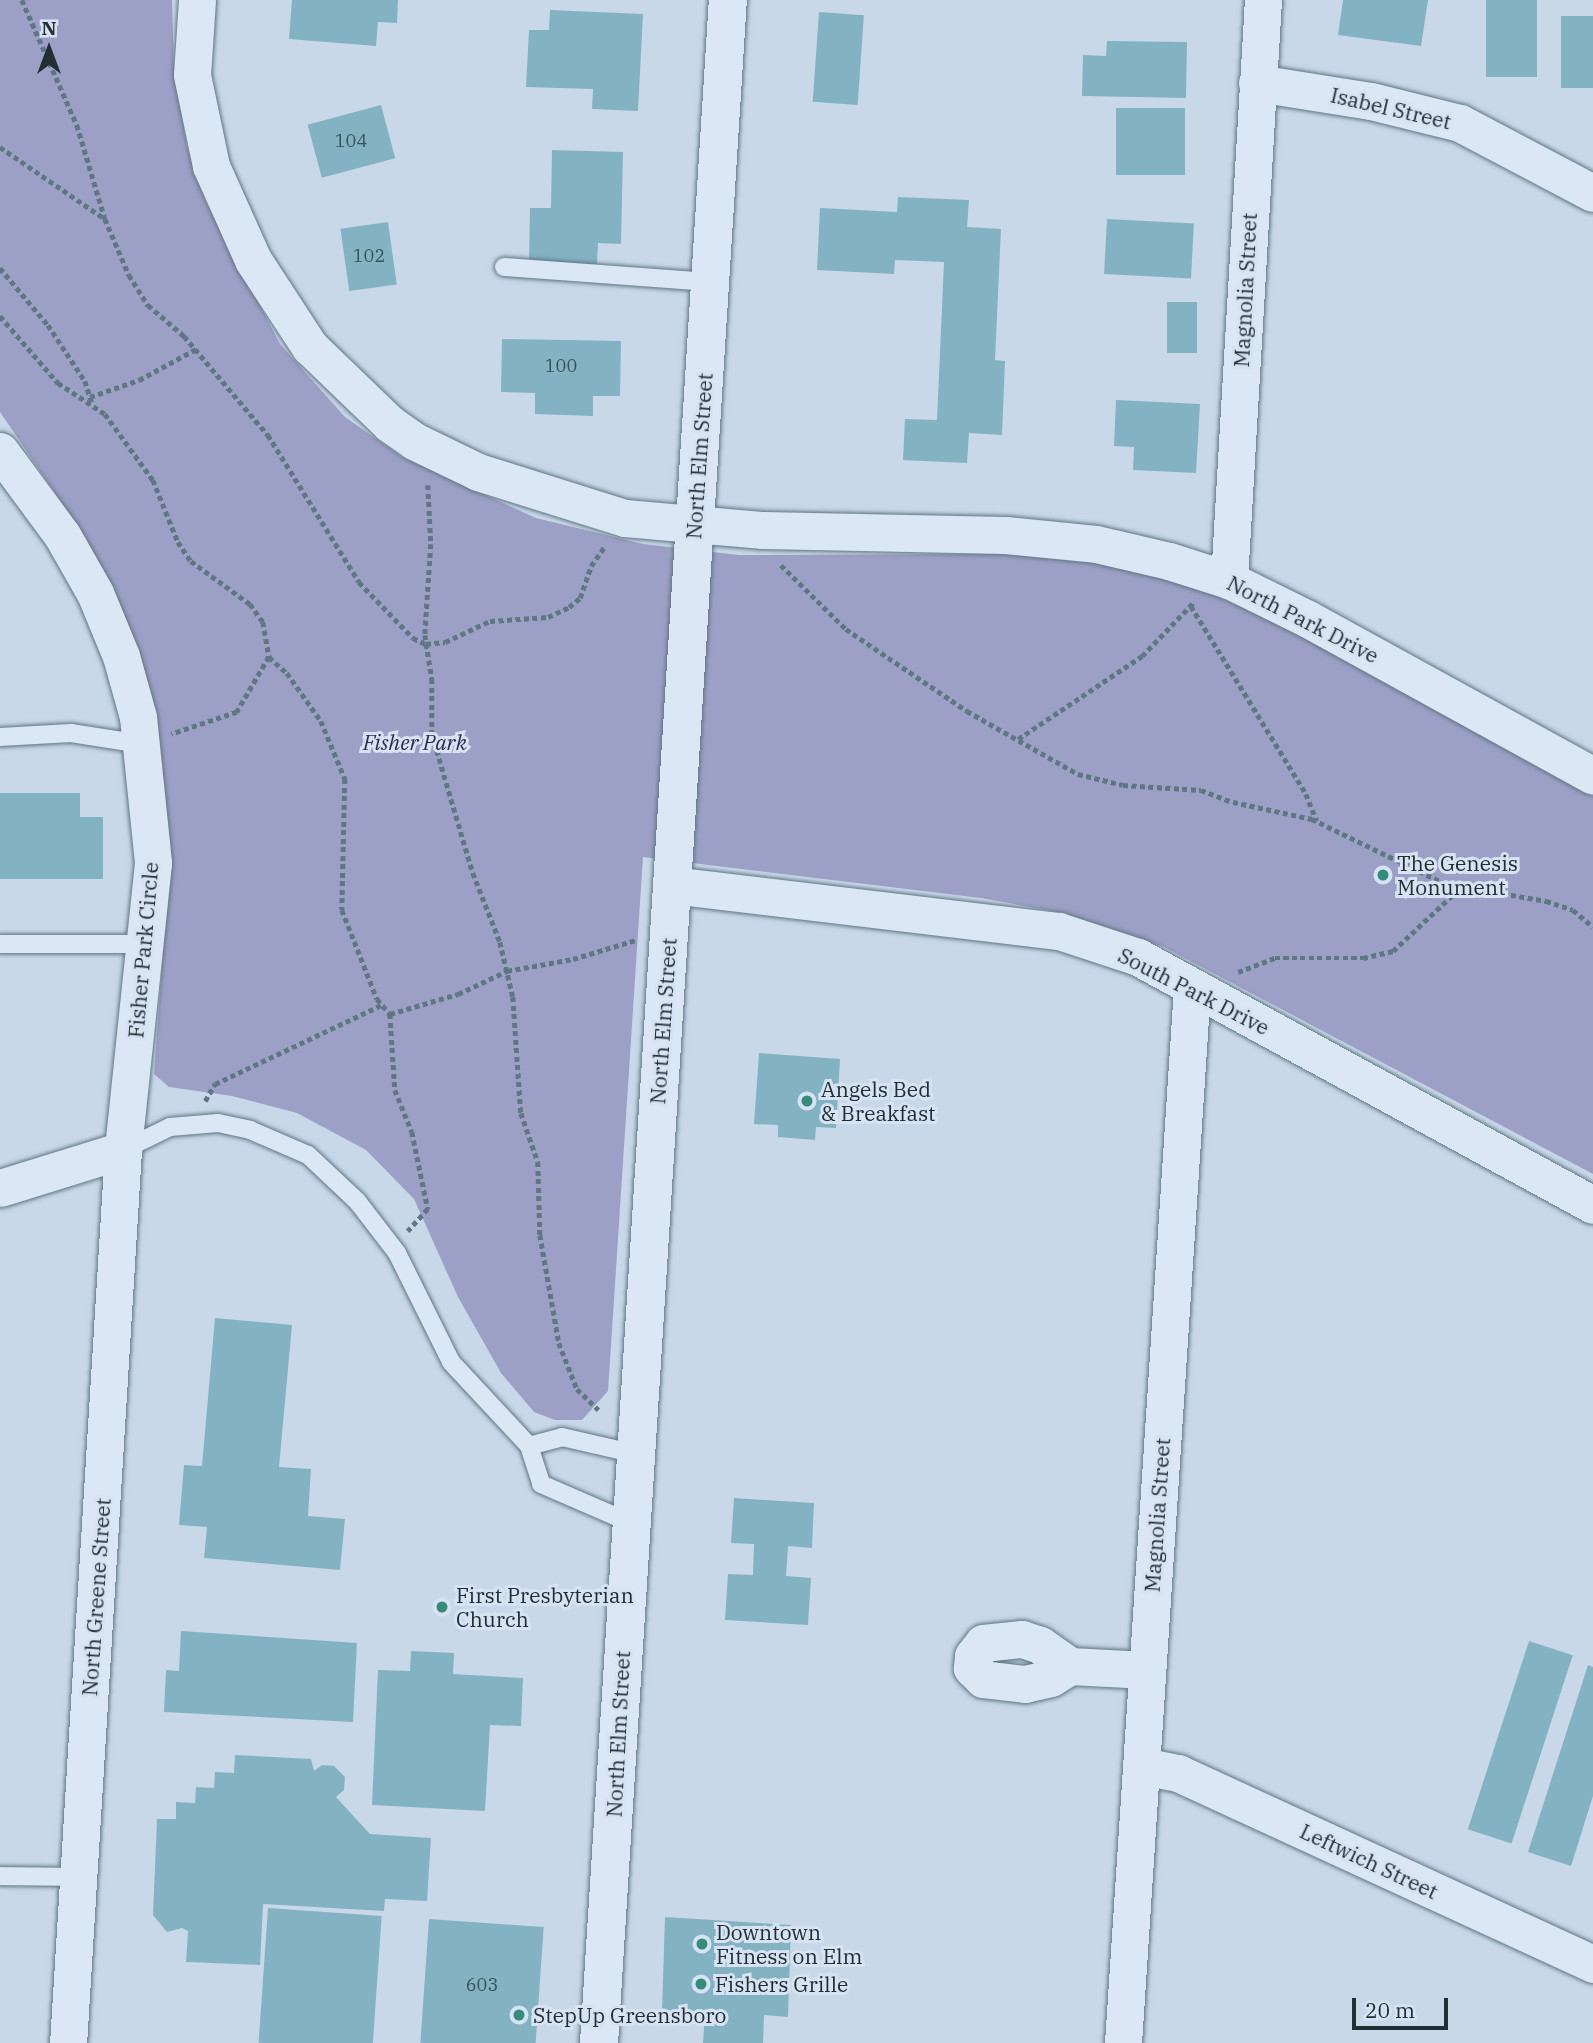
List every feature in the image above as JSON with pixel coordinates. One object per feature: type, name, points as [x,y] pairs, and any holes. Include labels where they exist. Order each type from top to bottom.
[{"type":"main road","name":"North Elm Street","points":[[599,2043],[728,0]]},
{"type":"street","points":[[197,0],[192,75],[208,153],[253,260],[310,347],[390,424],[478,472],[625,518],[695,525]]},
{"type":"street","name":"Magnolia Street","points":[[1217,576],[1263,0]]},
{"type":"street","name":"Isabel Street","points":[[1257,83],[1371,101],[1460,123],[1593,193]]},
{"type":"street","name":"Fisher Park Circle","points":[[0,451],[62,535],[95,593],[121,656],[141,744],[153,863],[123,1150]]},
{"type":"street","name":"North Park Drive","points":[[695,525],[776,530],[1006,535],[1096,544],[1217,576],[1593,776]]},
{"type":"street","name":"South Park Drive","points":[[672,886],[1059,931],[1138,957],[1593,1205]]},
{"type":"street","name":"Magnolia Street","points":[[1124,2043],[1147,1670],[1204,994]]},
{"type":"street","points":[[0,1188],[123,1150]]},
{"type":"street","name":"North Greene Street","points":[[68,2043],[123,1150]]},
{"type":"street","points":[[1070,1666],[1147,1670]]},
{"type":"street","name":"Leftwich Street","points":[[1142,1766],[1178,1773],[1593,1964]]},
{"type":"lane","points":[[504,267],[710,282]]},
{"type":"lane","points":[[0,737],[71,733],[141,744]]},
{"type":"lane","points":[[0,944],[145,944]]},
{"type":"lane","points":[[123,1150],[170,1127],[218,1123],[250,1130],[308,1155],[357,1201],[391,1245],[451,1362],[529,1447],[541,1484],[631,1523]]},
{"type":"lane","points":[[529,1447],[562,1437],[636,1454]]},
{"type":"lane","points":[[0,1876],[78,1878]]},
{"type":"path","points":[[22,0],[77,125],[105,219],[129,275],[148,305],[196,349],[268,435],[359,582],[414,638],[426,643],[446,642],[491,621],[548,617],[569,607],[580,598],[591,566],[625,518]]},
{"type":"path","points":[[0,147],[105,219]]},
{"type":"path","points":[[0,268],[48,325],[92,400],[139,457],[191,562],[250,604],[263,622],[269,657],[303,694],[337,753],[347,792],[342,910],[381,1005],[390,1014],[395,1090],[412,1132],[428,1209],[427,1215],[391,1245]]},
{"type":"path","points":[[0,316],[58,383],[92,400],[139,380],[196,349]]},
{"type":"path","points":[[446,454],[428,485],[431,544],[425,602],[426,643],[436,752],[507,971],[517,1019],[521,1114],[538,1163],[540,1236],[547,1289],[559,1343],[576,1390],[599,1410]]},
{"type":"path","points":[[776,530],[779,562],[846,629],[1018,739],[1078,774],[1123,785],[1202,790],[1233,802],[1317,821],[1460,888],[1546,901],[1573,910],[1593,927]]},
{"type":"path","points":[[1018,739],[1142,656],[1217,576]]},
{"type":"path","points":[[1191,606],[1306,794],[1317,821]]},
{"type":"path","points":[[141,744],[237,712],[269,657]]},
{"type":"path","points":[[1204,994],[1235,974],[1275,958],[1363,958],[1393,951],[1460,888]]},
{"type":"path","points":[[390,1014],[458,994],[507,971],[573,960],[669,932]]},
{"type":"path","points":[[215,1084],[381,1005]]},
{"type":"green space","name":"Fisher Park","points":[[0,0],[172,0],[174,70],[187,147],[206,202],[280,344],[345,417],[402,457],[536,518],[643,544],[739,555],[999,554],[1097,563],[1195,587],[1273,621],[1593,796],[1593,1174],[1164,947],[1063,913],[981,898],[643,857],[608,1391],[582,1420],[555,1420],[534,1412],[501,1373],[458,1297],[414,1199],[366,1150],[297,1113],[232,1096],[169,1087],[154,1074],[170,859],[138,660],[87,540],[0,412]]},
{"type":"building","points":[[292,0],[398,0],[397,23],[378,22],[376,46],[289,39]]},
{"type":"building","points":[[1343,0],[1428,0],[1421,46],[1338,35]]},
{"type":"building","points":[[1486,0],[1537,0],[1537,77],[1486,77]]},
{"type":"building","points":[[550,10],[643,14],[638,111],[592,109],[593,89],[526,87],[529,30],[549,30]]},
{"type":"building","points":[[819,12],[864,15],[858,105],[813,102]]},
{"type":"building","points":[[1561,16],[1593,16],[1593,88],[1561,88]]},
{"type":"building","points":[[1107,41],[1187,42],[1186,98],[1082,96],[1083,55],[1106,56]]},
{"type":"building","points":[[381,105],[395,158],[322,178],[308,125]]},
{"type":"building","points":[[1116,108],[1185,108],[1185,175],[1116,175]]},
{"type":"building","points":[[552,150],[623,152],[621,244],[598,243],[597,264],[529,262],[530,208],[551,208]]},
{"type":"building","points":[[898,197],[969,200],[967,227],[1001,229],[995,360],[1005,361],[1002,435],[969,433],[967,463],[903,460],[905,419],[937,420],[944,262],[895,260],[894,274],[817,270],[820,208],[897,212]]},
{"type":"building","points":[[1107,219],[1194,224],[1191,278],[1104,274]]},
{"type":"building","points":[[388,222],[397,284],[349,291],[340,229]]},
{"type":"building","points":[[1167,302],[1197,302],[1197,353],[1167,353]]},
{"type":"building","points":[[502,339],[621,341],[620,396],[593,396],[593,416],[535,414],[535,393],[501,392]]},
{"type":"building","points":[[1116,400],[1200,404],[1196,473],[1133,470],[1134,447],[1114,446]]},
{"type":"building","points":[[0,793],[80,793],[80,817],[103,817],[103,879],[0,879]]},
{"type":"building","points":[[759,1053],[840,1059],[836,1128],[816,1127],[815,1140],[778,1137],[778,1125],[754,1124]]},
{"type":"building","points":[[215,1318],[292,1325],[279,1467],[311,1469],[308,1516],[345,1519],[340,1570],[204,1558],[207,1527],[179,1525],[184,1465],[202,1466]]},
{"type":"building","points":[[734,1498],[814,1503],[812,1548],[788,1546],[786,1576],[811,1578],[808,1625],[725,1620],[728,1574],[753,1575],[754,1544],[731,1543]]},
{"type":"building","points":[[181,1631],[357,1643],[353,1722],[164,1712],[166,1670],[179,1671]]},
{"type":"building","points":[[1529,1641],[1573,1655],[1512,1844],[1468,1829]]},
{"type":"building","points":[[411,1651],[454,1653],[453,1674],[523,1678],[521,1726],[490,1725],[485,1811],[372,1805],[378,1670],[410,1671]]},
{"type":"building","points":[[1588,1665],[1593,1667],[1593,1796],[1571,1866],[1528,1852]]},
{"type":"building","points":[[235,1755],[311,1759],[314,1771],[322,1765],[334,1766],[345,1777],[344,1790],[336,1797],[370,1834],[431,1838],[427,1901],[385,1899],[384,1911],[263,1904],[260,1965],[186,1962],[188,1931],[182,1928],[167,1932],[153,1915],[157,1819],[176,1819],[176,1802],[195,1803],[196,1787],[214,1788],[215,1772],[234,1773]]},
{"type":"building","points":[[268,1908],[382,1916],[373,2043],[259,2043]]},
{"type":"building","points":[[665,1917],[791,1925],[788,2017],[764,2015],[763,2043],[703,2043],[705,2012],[662,2010]]},
{"type":"building","points":[[429,1919],[544,1927],[536,2043],[420,2043]]},
{"type":"place","name":"The Genesis Monument","points":[[1383,875]]},
{"type":"place","name":"Angels Bed & Breakfast","points":[[807,1101]]},
{"type":"place","name":"First Presbyterian Church","points":[[442,1607]]},
{"type":"place","name":"Downtown Fitness on Elm","points":[[702,1944]]},
{"type":"place","name":"Fishers Grille","points":[[701,1984]]},
{"type":"place","name":"StepUp Greensboro","points":[[519,2015]]}]
